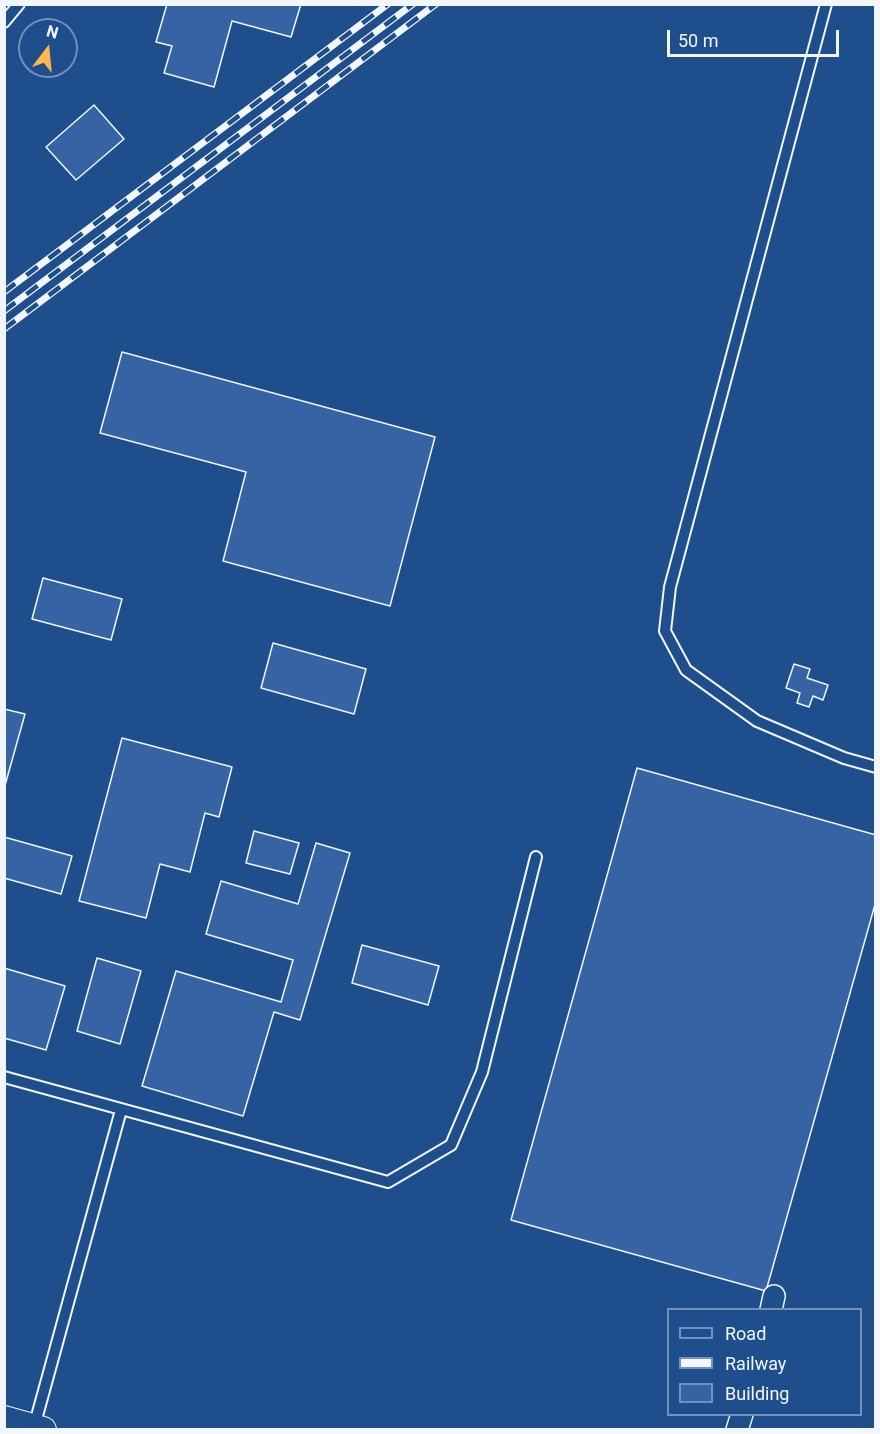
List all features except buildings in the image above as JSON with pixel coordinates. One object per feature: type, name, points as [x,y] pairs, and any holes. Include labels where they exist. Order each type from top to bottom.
[{"type":"lane","points":[[4,22],[20,4]]},
{"type":"lane","points":[[826,4],[670,587],[665,631],[686,670],[757,722],[844,758],[876,767]]},
{"type":"lane","points":[[4,1077],[388,1182],[451,1145],[482,1072],[536,857]]},
{"type":"lane","points":[[22,1425],[121,1110]]},
{"type":"railway","points":[[4,292],[388,4]]},
{"type":"railway","points":[[4,311],[413,4]]},
{"type":"railway","points":[[4,329],[436,4]]}]
